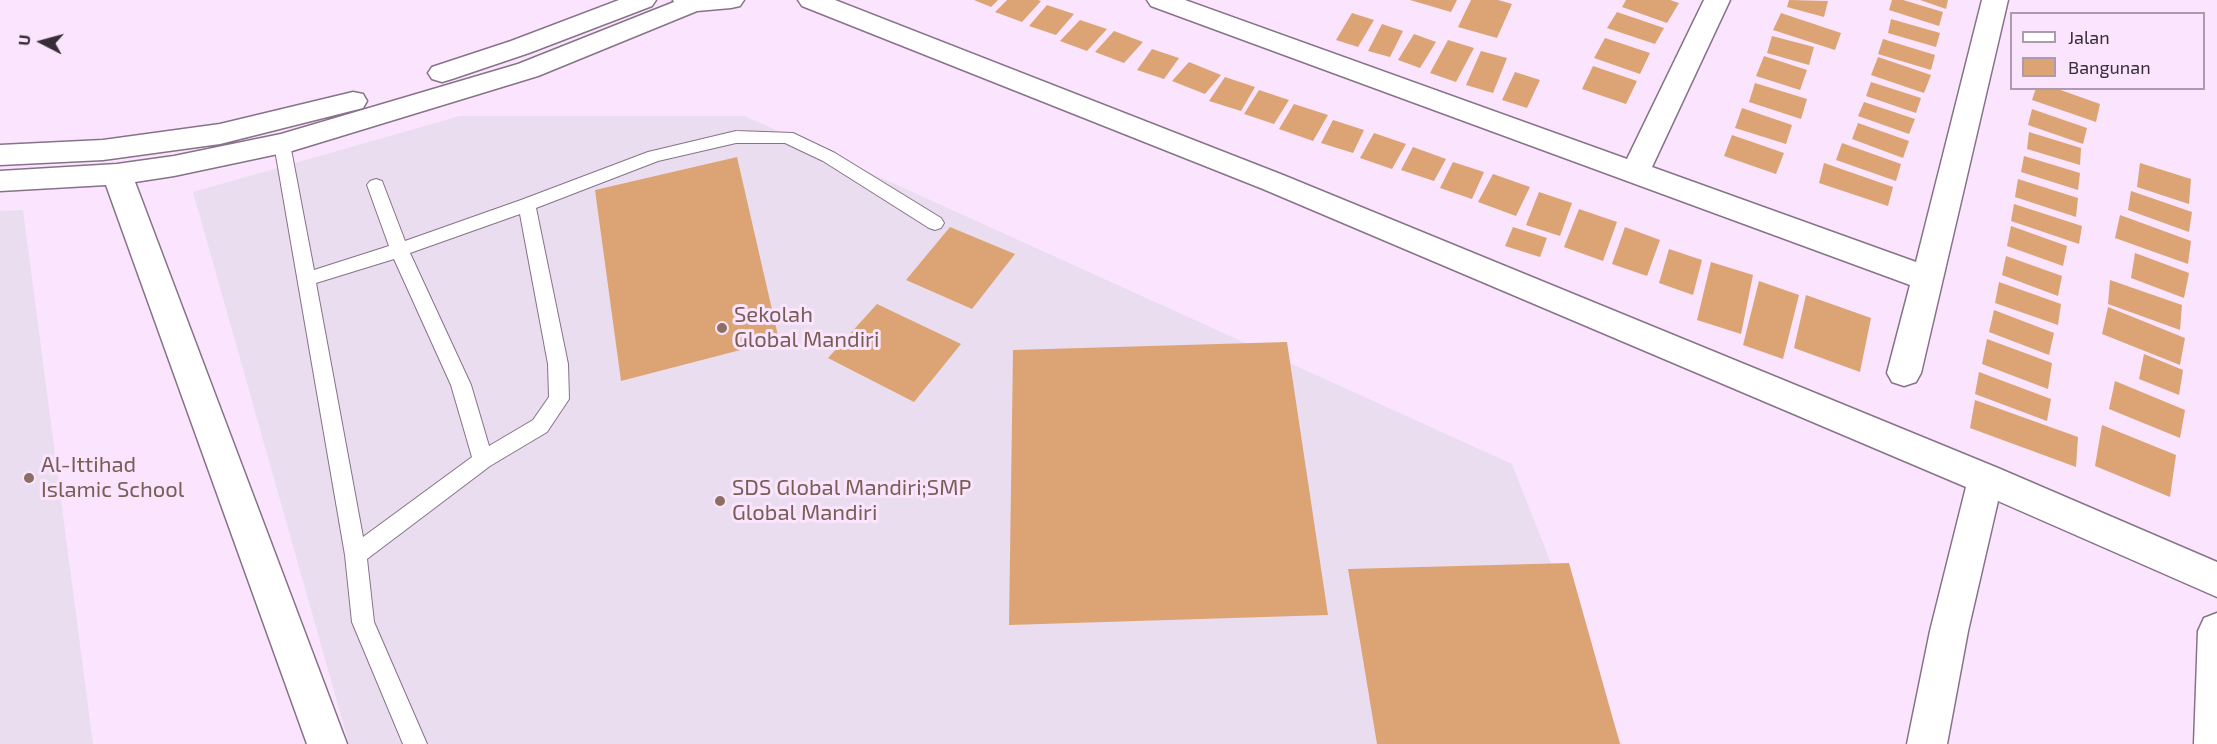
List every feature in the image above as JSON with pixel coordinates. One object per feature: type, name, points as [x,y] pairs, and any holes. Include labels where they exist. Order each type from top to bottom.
[{"type":"street","points":[[0,155],[103,150],[220,134],[353,101],[442,74],[643,0]]},
{"type":"street","points":[[0,181],[117,174],[174,166],[282,144],[528,70],[691,2],[731,0]]},
{"type":"street","points":[[811,0],[1284,186],[1986,479],[2217,580]]},
{"type":"street","points":[[1160,0],[1925,278]]},
{"type":"street","points":[[1634,174],[1717,0]]},
{"type":"street","points":[[1904,374],[1925,278],[1995,0]]},
{"type":"street","points":[[117,174],[327,744]]},
{"type":"street","points":[[1927,744],[1949,631],[1986,479]]},
{"type":"street","points":[[2214,744],[2217,631]]},
{"type":"lane","points":[[305,280],[527,205],[654,156],[736,137],[787,137],[829,157],[935,223]]},
{"type":"lane","points":[[282,144],[356,555],[363,622],[415,744]]},
{"type":"lane","points":[[376,184],[399,250],[461,385],[483,460]]},
{"type":"lane","points":[[356,555],[483,460],[540,426],[560,399],[558,364],[527,205]]},
{"type":"shaded area","name":"Sekolah Global Mandiri","points":[[460,116],[745,116],[1512,464],[1622,744],[349,744],[193,192]]},
{"type":"shaded area","name":"Al-Ittihad Islamic School","points":[[23,210],[93,744],[0,744],[0,211]]},
{"type":"building","points":[[974,0],[998,0],[991,7]]},
{"type":"building","points":[[1007,0],[1041,1],[1022,22],[995,12]]},
{"type":"building","points":[[1410,0],[1457,0],[1451,12]]},
{"type":"building","points":[[1471,0],[1498,0],[1512,4],[1497,38],[1458,27]]},
{"type":"building","points":[[1626,0],[1670,0],[1679,3],[1667,23],[1622,7]]},
{"type":"building","points":[[1789,0],[1828,1],[1824,17],[1787,7]]},
{"type":"building","points":[[1892,0],[1903,0],[1943,12],[1939,26],[1889,10]]},
{"type":"building","points":[[1920,0],[1948,0],[1946,9]]},
{"type":"building","points":[[1047,5],[1074,14],[1056,35],[1029,26]]},
{"type":"building","points":[[1617,12],[1664,28],[1655,44],[1607,28]]},
{"type":"building","points":[[1352,13],[1374,20],[1358,47],[1336,40]]},
{"type":"building","points":[[1781,13],[1841,33],[1835,50],[1773,30]]},
{"type":"building","points":[[1891,19],[1940,33],[1936,47],[1888,33]]},
{"type":"building","points":[[1080,20],[1107,29],[1087,51],[1060,41]]},
{"type":"building","points":[[1382,24],[1403,31],[1390,57],[1368,51]]},
{"type":"building","points":[[1114,31],[1143,42],[1124,63],[1095,52]]},
{"type":"building","points":[[1414,34],[1436,42],[1420,68],[1398,60]]},
{"type":"building","points":[[1772,36],[1814,47],[1809,65],[1767,53]]},
{"type":"building","points":[[1605,38],[1650,53],[1640,74],[1594,58]]},
{"type":"building","points":[[1883,39],[1935,55],[1931,70],[1878,54]]},
{"type":"building","points":[[1448,40],[1474,48],[1456,82],[1430,73]]},
{"type":"building","points":[[1152,49],[1179,58],[1164,79],[1137,70]]},
{"type":"building","points":[[1481,51],[1507,58],[1493,93],[1466,85]]},
{"type":"building","points":[[1764,56],[1807,70],[1800,90],[1756,76]]},
{"type":"building","points":[[1878,57],[1931,75],[1924,93],[1871,75]]},
{"type":"building","points":[[1189,62],[1221,75],[1205,94],[1172,81]]},
{"type":"building","points":[[1593,66],[1637,81],[1626,104],[1582,89]]},
{"type":"building","points":[[1515,72],[1540,80],[1527,108],[1502,100]]},
{"type":"building","points":[[1225,77],[1255,87],[1241,111],[1209,101]]},
{"type":"building","points":[[1871,82],[1921,98],[1916,113],[1866,96]]},
{"type":"building","points":[[1755,83],[1807,99],[1801,119],[1749,102]]},
{"type":"building","points":[[1259,90],[1289,100],[1274,124],[1244,114]]},
{"type":"building","points":[[2035,90],[2061,90],[2100,104],[2096,122],[2032,100]]},
{"type":"building","points":[[1864,102],[1915,119],[1909,134],[1858,116]]},
{"type":"building","points":[[1294,104],[1328,115],[1313,141],[1279,129]]},
{"type":"building","points":[[1742,108],[1792,125],[1786,144],[1735,128]]},
{"type":"building","points":[[2032,109],[2087,128],[2083,144],[2028,125]]},
{"type":"building","points":[[1333,120],[1364,130],[1353,153],[1321,143]]},
{"type":"building","points":[[1858,123],[1909,141],[1903,158],[1852,139]]},
{"type":"building","points":[[2029,132],[2081,148],[2080,165],[2027,149]]},
{"type":"building","points":[[1374,133],[1406,144],[1392,169],[1360,158]]},
{"type":"building","points":[[1732,135],[1784,153],[1776,174],[1724,156]]},
{"type":"building","points":[[1842,143],[1901,164],[1896,181],[1836,160]]},
{"type":"building","points":[[1413,147],[1446,159],[1434,181],[1401,170]]},
{"type":"building","points":[[2024,156],[2080,173],[2078,190],[2021,172]]},
{"type":"building","points":[[737,157],[779,340],[621,381],[595,190]]},
{"type":"building","points":[[1453,162],[1484,172],[1472,199],[1440,188]]},
{"type":"building","points":[[1824,163],[1893,187],[1888,206],[1819,183]]},
{"type":"building","points":[[2140,163],[2191,179],[2189,204],[2137,187]]},
{"type":"building","points":[[1493,174],[1530,187],[1516,216],[1478,202]]},
{"type":"building","points":[[2018,179],[2078,198],[2076,217],[2015,197]]},
{"type":"building","points":[[2131,191],[2192,212],[2189,232],[2128,210]]},
{"type":"building","points":[[1539,192],[1572,203],[1560,236],[1526,225]]},
{"type":"building","points":[[2014,204],[2082,226],[2079,244],[2011,221]]},
{"type":"building","points":[[1579,209],[1617,222],[1603,261],[1564,247]]},
{"type":"building","points":[[2120,215],[2191,241],[2188,264],[2115,238]]},
{"type":"building","points":[[2011,226],[2067,246],[2063,266],[2007,246]]},
{"type":"building","points":[[950,227],[1015,254],[972,309],[906,280]]},
{"type":"building","points":[[1513,227],[1547,238],[1540,257],[1505,246]]},
{"type":"building","points":[[1625,227],[1660,240],[1647,276],[1612,264]]},
{"type":"building","points":[[1669,249],[1702,260],[1693,295],[1659,283]]},
{"type":"building","points":[[2135,253],[2189,273],[2184,298],[2131,278]]},
{"type":"building","points":[[2006,256],[2062,276],[2058,296],[2002,275]]},
{"type":"building","points":[[1711,262],[1753,275],[1741,334],[1697,320]]},
{"type":"building","points":[[2110,280],[2182,305],[2180,330],[2108,304]]},
{"type":"building","points":[[1759,281],[1799,295],[1783,359],[1743,345]]},
{"type":"building","points":[[1999,282],[2061,304],[2058,325],[1995,303]]},
{"type":"building","points":[[1806,295],[1871,318],[1860,372],[1794,348]]},
{"type":"building","points":[[877,304],[961,344],[914,402],[828,358]]},
{"type":"building","points":[[2108,307],[2185,338],[2180,365],[2102,334]]},
{"type":"building","points":[[1994,310],[2054,333],[2049,355],[1989,332]]},
{"type":"building","points":[[1987,339],[2052,363],[2048,389],[1982,364]]},
{"type":"building","points":[[1287,342],[1328,615],[1009,625],[1013,350]]},
{"type":"building","points":[[2144,354],[2183,370],[2179,395],[2139,379]]},
{"type":"building","points":[[1979,372],[2051,399],[2047,421],[1975,394]]},
{"type":"building","points":[[2115,381],[2185,410],[2180,438],[2109,409]]},
{"type":"building","points":[[1975,400],[2078,437],[2076,467],[1970,428]]},
{"type":"building","points":[[2102,425],[2176,455],[2170,497],[2095,466]]},
{"type":"building","points":[[1569,563],[1620,744],[1377,744],[1348,569]]},
{"type":"place","name":"Sekolah Global Mandiri","points":[[722,328]]},
{"type":"place","name":"Al-Ittihad Islamic School","points":[[29,478]]},
{"type":"place","name":"SDS Global Mandiri;SMP Global Mandiri","points":[[720,501]]}]
